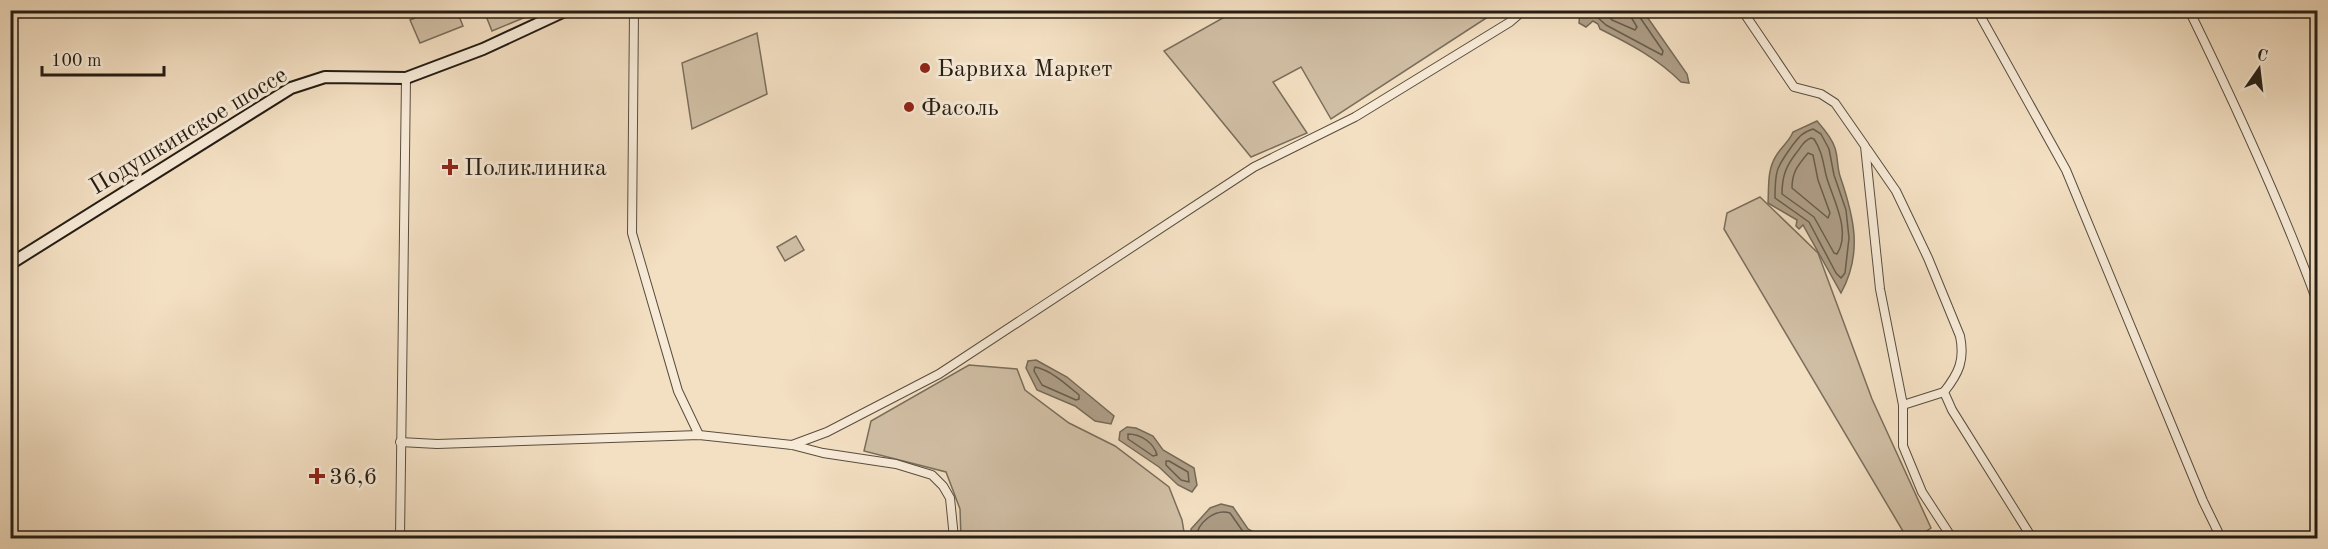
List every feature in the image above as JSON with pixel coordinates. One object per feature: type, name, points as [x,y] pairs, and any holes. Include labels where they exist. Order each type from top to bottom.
[{"type":"main road","name":"Подушкинское шоссе","points":[[10,264],[291,88],[325,77],[406,78],[491,46],[567,10]]},
{"type":"street","points":[[634,10],[632,233],[678,391],[699,435]]},
{"type":"street","points":[[792,445],[827,432],[939,374],[1254,167],[1355,117],[1510,22],[1524,10]]},
{"type":"street","points":[[1742,10],[1794,87],[1821,94],[1835,103],[1896,191],[1928,258],[1960,336],[1963,349],[1962,364],[1944,392],[1903,405]]},
{"type":"street","points":[[1977,10],[2066,170],[2198,490],[2221,538]]},
{"type":"street","points":[[2189,10],[2235,105],[2294,239],[2318,304]]},
{"type":"street","points":[[400,538],[406,78]]},
{"type":"street","points":[[1865,146],[1880,289],[1903,405],[1903,446],[1922,492],[1952,538]]},
{"type":"street","points":[[1944,392],[1952,410],[2032,538]]},
{"type":"street","points":[[400,442],[437,444],[699,435],[792,445],[824,453],[896,464],[932,475],[943,486],[950,498],[954,538]]},
{"type":"shaded area","points":[[434,10],[457,11],[463,26],[420,43],[410,20]]},
{"type":"shaded area","points":[[1237,10],[1497,11],[1331,119],[1301,67],[1273,82],[1307,133],[1251,157],[1164,51]]},
{"type":"shaded area","points":[[484,11],[540,11],[492,31]]},
{"type":"shaded area","points":[[757,33],[767,94],[692,129],[682,63]]},
{"type":"shaded area","points":[[1760,197],[1818,253],[1872,399],[1931,528],[1916,538],[1907,538],[1724,229],[1727,213]]},
{"type":"shaded area","points":[[796,236],[804,250],[785,261],[777,247]]},
{"type":"shaded area","points":[[969,365],[1017,369],[1025,390],[1069,423],[1115,446],[1169,487],[1182,520],[1185,538],[961,538],[960,509],[946,472],[864,451],[871,421]]},
{"type":"water","points":[[1580,10],[1643,11],[1687,74],[1689,83],[1681,82],[1653,59],[1600,29],[1593,21],[1586,27],[1579,23]]},
{"type":"water","points":[[1817,121],[1830,137],[1835,148],[1839,173],[1852,220],[1854,249],[1852,264],[1841,293],[1803,225],[1799,229],[1796,226],[1797,220],[1768,203],[1773,161],[1793,132]]},
{"type":"water","points":[[1036,360],[1067,377],[1114,416],[1111,424],[1095,421],[1075,406],[1037,390],[1026,368],[1028,361]]},
{"type":"water","points":[[1127,427],[1136,428],[1153,436],[1163,450],[1194,468],[1197,485],[1192,492],[1178,485],[1159,467],[1119,440],[1120,432]]},
{"type":"water","points":[[1221,504],[1233,507],[1248,529],[1264,538],[1191,538],[1191,529],[1210,508]]},
{"type":"place","name":"Барвиха Маркет","points":[[925,68]]},
{"type":"place","name":"Фасоль","points":[[909,107]]},
{"type":"place","name":"Поликлиника","points":[[450,167]]},
{"type":"place","name":"36,6","points":[[317,476]]}]
